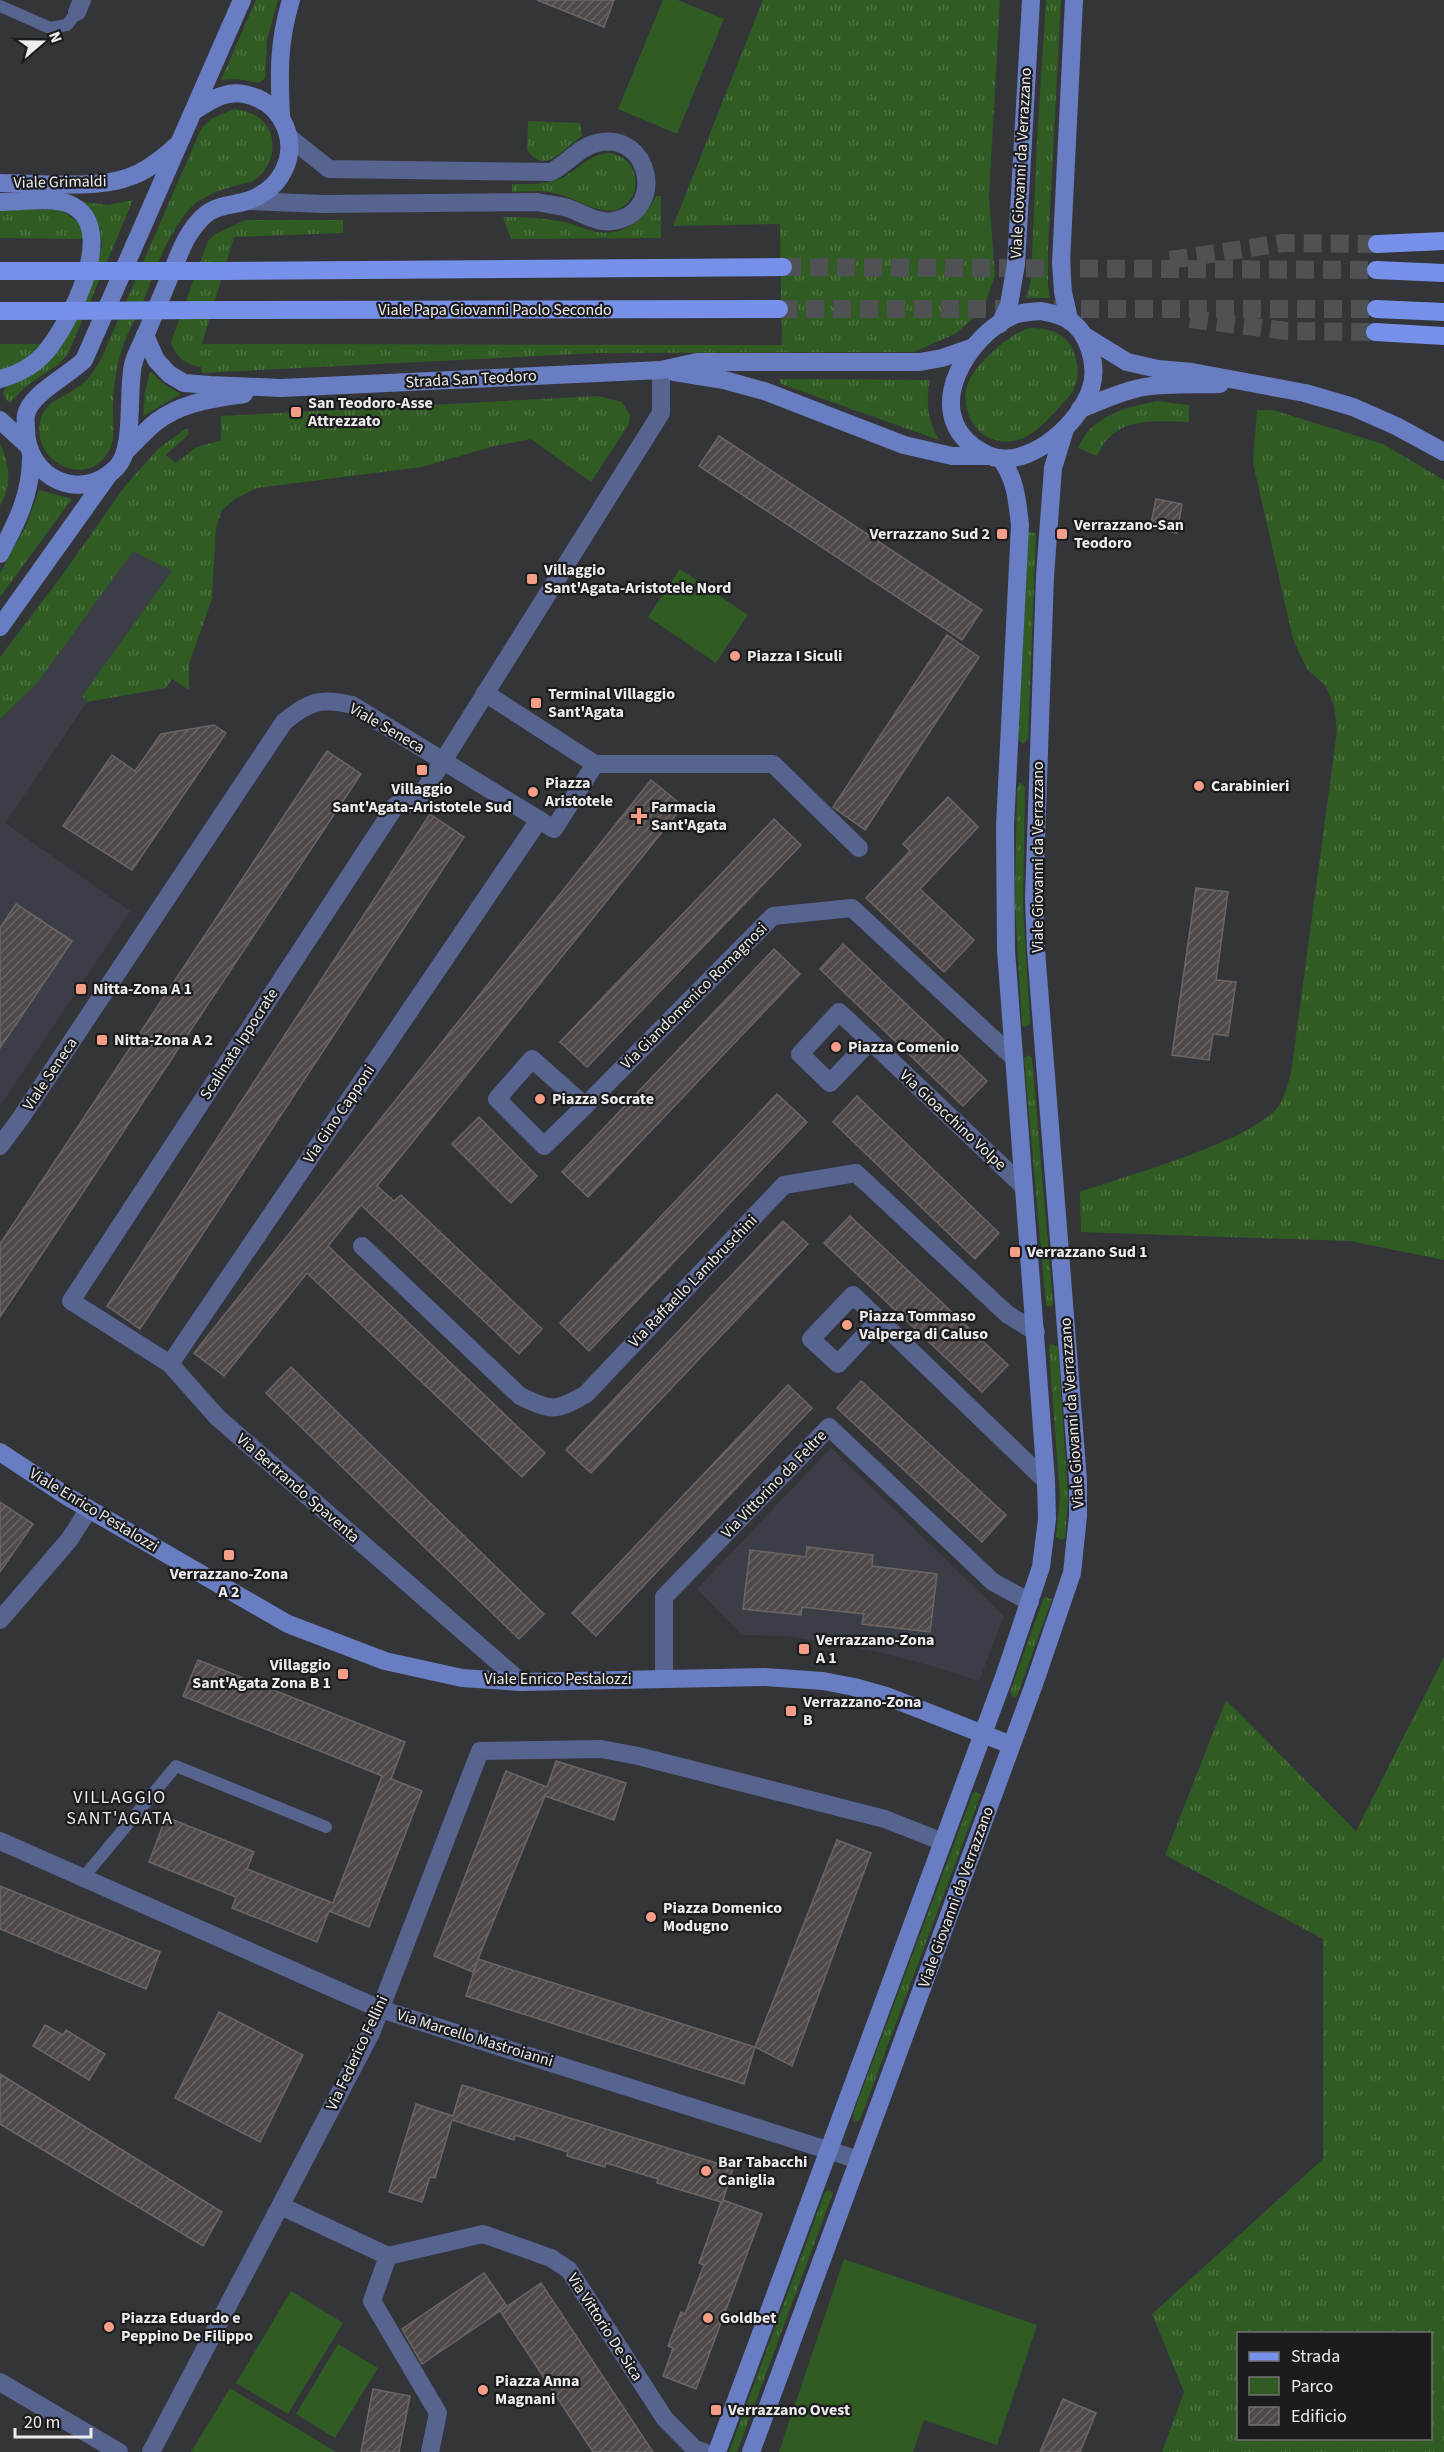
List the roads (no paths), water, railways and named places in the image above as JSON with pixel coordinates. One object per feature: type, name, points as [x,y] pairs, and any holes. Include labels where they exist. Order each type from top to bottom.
[{"type":"main road","points":[[0,554],[21,514],[28,492],[26,414],[36,397],[74,370],[84,360],[242,0]]},
{"type":"main road","points":[[0,420],[28,451],[42,472],[54,479],[83,485],[96,482],[119,465],[129,434],[133,364],[188,233],[206,214],[225,205],[248,201],[270,189],[283,174],[289,157],[289,137],[281,117],[279,63],[282,28],[291,0]]},
{"type":"main road","name":"Viale Giovanni da Verrazzano","points":[[1000,324],[1009,305],[1016,264],[1031,0]]},
{"type":"main road","points":[[1069,320],[1063,292],[1061,263],[1074,0]]},
{"type":"main road","points":[[194,111],[218,96],[238,93],[257,97],[281,117]]},
{"type":"main road","name":"Viale Grimaldi","points":[[0,183],[106,183],[127,178],[149,168],[181,142]]},
{"type":"main road","points":[[0,202],[59,201],[71,204],[88,223],[92,235],[85,280],[75,305],[60,332],[44,354],[34,363],[0,379]]},
{"type":"main road","points":[[1377,244],[1444,241]]},
{"type":"main road","points":[[0,272],[783,267]]},
{"type":"main road","points":[[1376,270],[1444,273]]},
{"type":"main road","name":"Viale Papa Giovanni Paolo Secondo","points":[[0,311],[779,309]]},
{"type":"main road","points":[[1376,309],[1444,312]]},
{"type":"main road","points":[[1083,335],[1094,368],[1091,388],[1080,409],[1065,429],[1036,449],[1014,457],[994,457],[968,442],[956,425],[952,410],[953,383],[959,368],[971,348],[1000,324],[1024,312],[1041,311],[1069,320],[1083,335],[1127,362],[1305,393],[1353,407],[1396,426],[1444,452]]},
{"type":"main road","points":[[1375,332],[1444,336]]},
{"type":"main road","points":[[145,335],[156,360],[169,374],[184,383],[281,388]]},
{"type":"main road","name":"Strada San Teodoro","points":[[281,388],[661,370],[697,362],[920,362],[942,358],[971,348]]},
{"type":"main road","name":"Strada San Teodoro","points":[[661,370],[724,380],[764,391],[904,445],[952,456],[994,457]]},
{"type":"main road","points":[[1080,409],[1142,387],[1255,384]]},
{"type":"main road","points":[[125,452],[156,422],[181,408],[198,402],[281,388]]},
{"type":"main road","name":"Viale Giovanni da Verrazzano","points":[[751,2452],[1072,1573],[1078,1516],[1078,1480],[1036,950],[1034,897],[1045,576],[1053,468],[1065,429]]},
{"type":"main road","name":"Viale Giovanni da Verrazzano","points":[[717,2452],[983,1734],[1041,1567],[1047,1519],[1046,1481],[1006,950],[1005,826],[1020,525],[1016,489],[1009,470],[994,457]]},
{"type":"main road","points":[[0,627],[108,475]]},
{"type":"main road","name":"Viale Enrico Pestalozzi","points":[[0,1452],[89,1509],[288,1624],[385,1661],[462,1678],[521,1682],[765,1677],[823,1681],[886,1696],[1011,1745]]},
{"type":"main road","points":[[1041,1567],[1072,1573]]},
{"type":"street","points":[[248,201],[324,204],[537,202],[566,208],[604,222],[624,218],[633,212],[640,205],[647,187],[647,176],[639,158],[624,145],[614,142],[594,143],[580,151],[565,166],[551,172],[329,169],[289,137]]},
{"type":"street","name":"Viale Seneca","points":[[0,1146],[27,1109],[284,722],[312,703],[332,700],[352,705],[443,761],[661,413],[661,370]]},
{"type":"street","points":[[485,693],[595,764],[772,764],[859,848]]},
{"type":"street","points":[[443,761],[554,829],[595,764]]},
{"type":"street","name":"Scalinata Ippocrate","points":[[71,1300],[396,805],[416,803],[443,761]]},
{"type":"street","name":"Via Gino Capponi","points":[[170,1364],[539,820]]},
{"type":"street","name":"Via Giandomenico Romagnosi","points":[[585,1106],[532,1059],[497,1099],[544,1146],[585,1106],[606,1085],[773,916],[852,908],[1014,1058]]},
{"type":"street","name":"Via Gioacchino Volpe","points":[[876,1047],[1023,1186]]},
{"type":"street","name":"Via Raffaello Lambruschini","points":[[362,1246],[520,1396],[547,1408],[565,1406],[586,1394],[784,1185],[856,1173],[1007,1314],[1036,1332]]},
{"type":"street","name":"Via Bertrando Spaventa","points":[[71,1300],[170,1364],[217,1417],[521,1682]]},
{"type":"street","points":[[884,1326],[1046,1481]]},
{"type":"street","name":"Via Vittorino da Feltre","points":[[664,1678],[664,1598],[829,1427],[993,1582],[1030,1602]]},
{"type":"street","points":[[0,1620],[69,1540],[89,1509]]},
{"type":"street","name":"Via Federico Fellini","points":[[151,2452],[370,2033],[480,1750],[601,1749],[638,1756],[885,1819],[943,1842]]},
{"type":"street","name":"Via Marcello Mastroianni","points":[[0,1841],[380,2009],[859,2160]]},
{"type":"street","points":[[281,2206],[388,2256],[372,2301],[438,2413],[430,2452]]},
{"type":"street","name":"Via Vittorio De Sica","points":[[388,2256],[483,2234],[551,2258],[569,2270],[665,2419],[695,2449],[704,2452]]},
{"type":"street","points":[[0,2382],[119,2452]]},
{"type":"lane","points":[[0,6],[50,28],[67,25],[80,6]]},
{"type":"lane","points":[[83,1878],[176,1766],[326,1827]]},
{"type":"tunnel","points":[[1170,260],[1283,243],[1377,244]]},
{"type":"tunnel","points":[[783,267],[1376,270]]},
{"type":"tunnel","points":[[779,309],[1020,309]]},
{"type":"tunnel","points":[[1054,309],[1376,309]]},
{"type":"tunnel","points":[[1190,319],[1286,331],[1375,332]]},
{"type":"place","name":"San Teodoro-Asse Attrezzato","points":[[296,412]]},
{"type":"place","name":"Verrazzano Sud 2","points":[[1002,534]]},
{"type":"place","name":"Verrazzano-San Teodoro","points":[[1062,534]]},
{"type":"place","name":"Villaggio Sant'Agata-Aristotele Nord","points":[[532,579]]},
{"type":"place","name":"Piazza I Siculi","points":[[735,656]]},
{"type":"place","name":"Terminal Villaggio Sant'Agata","points":[[536,703]]},
{"type":"place","name":"Villaggio Sant'Agata-Aristotele Sud","points":[[422,770]]},
{"type":"place","name":"Carabinieri","points":[[1199,786]]},
{"type":"place","name":"Piazza Aristotele","points":[[533,792]]},
{"type":"place","name":"Farmacia Sant'Agata","points":[[639,816]]},
{"type":"place","name":"Nitta-Zona A 1","points":[[81,989]]},
{"type":"place","name":"Nitta-Zona A 2","points":[[102,1040]]},
{"type":"place","name":"Piazza Comenio","points":[[836,1047]]},
{"type":"place","name":"Piazza Socrate","points":[[540,1099]]},
{"type":"place","name":"Verrazzano Sud 1","points":[[1015,1252]]},
{"type":"place","name":"Piazza Tommaso Valperga di Caluso","points":[[847,1325]]},
{"type":"place","name":"Verrazzano-Zona A 2","points":[[229,1555]]},
{"type":"place","name":"Verrazzano-Zona A 1","points":[[804,1649]]},
{"type":"place","name":"Villaggio Sant'Agata Zona B 1","points":[[343,1674]]},
{"type":"place","name":"Verrazzano-Zona B","points":[[791,1711]]},
{"type":"place","name":"Piazza Domenico Modugno","points":[[651,1917]]},
{"type":"place","name":"Bar Tabacchi Caniglia","points":[[706,2171]]},
{"type":"place","name":"Goldbet","points":[[708,2318]]},
{"type":"place","name":"Piazza Eduardo e Peppino De Filippo","points":[[109,2327]]},
{"type":"place","name":"Piazza Anna Magnani","points":[[483,2390]]},
{"type":"place","name":"Verrazzano Ovest","points":[[716,2410]]},
{"type":"district","name":"VILLAGGIO SANT'AGATA","points":[[120,1807]]}]
